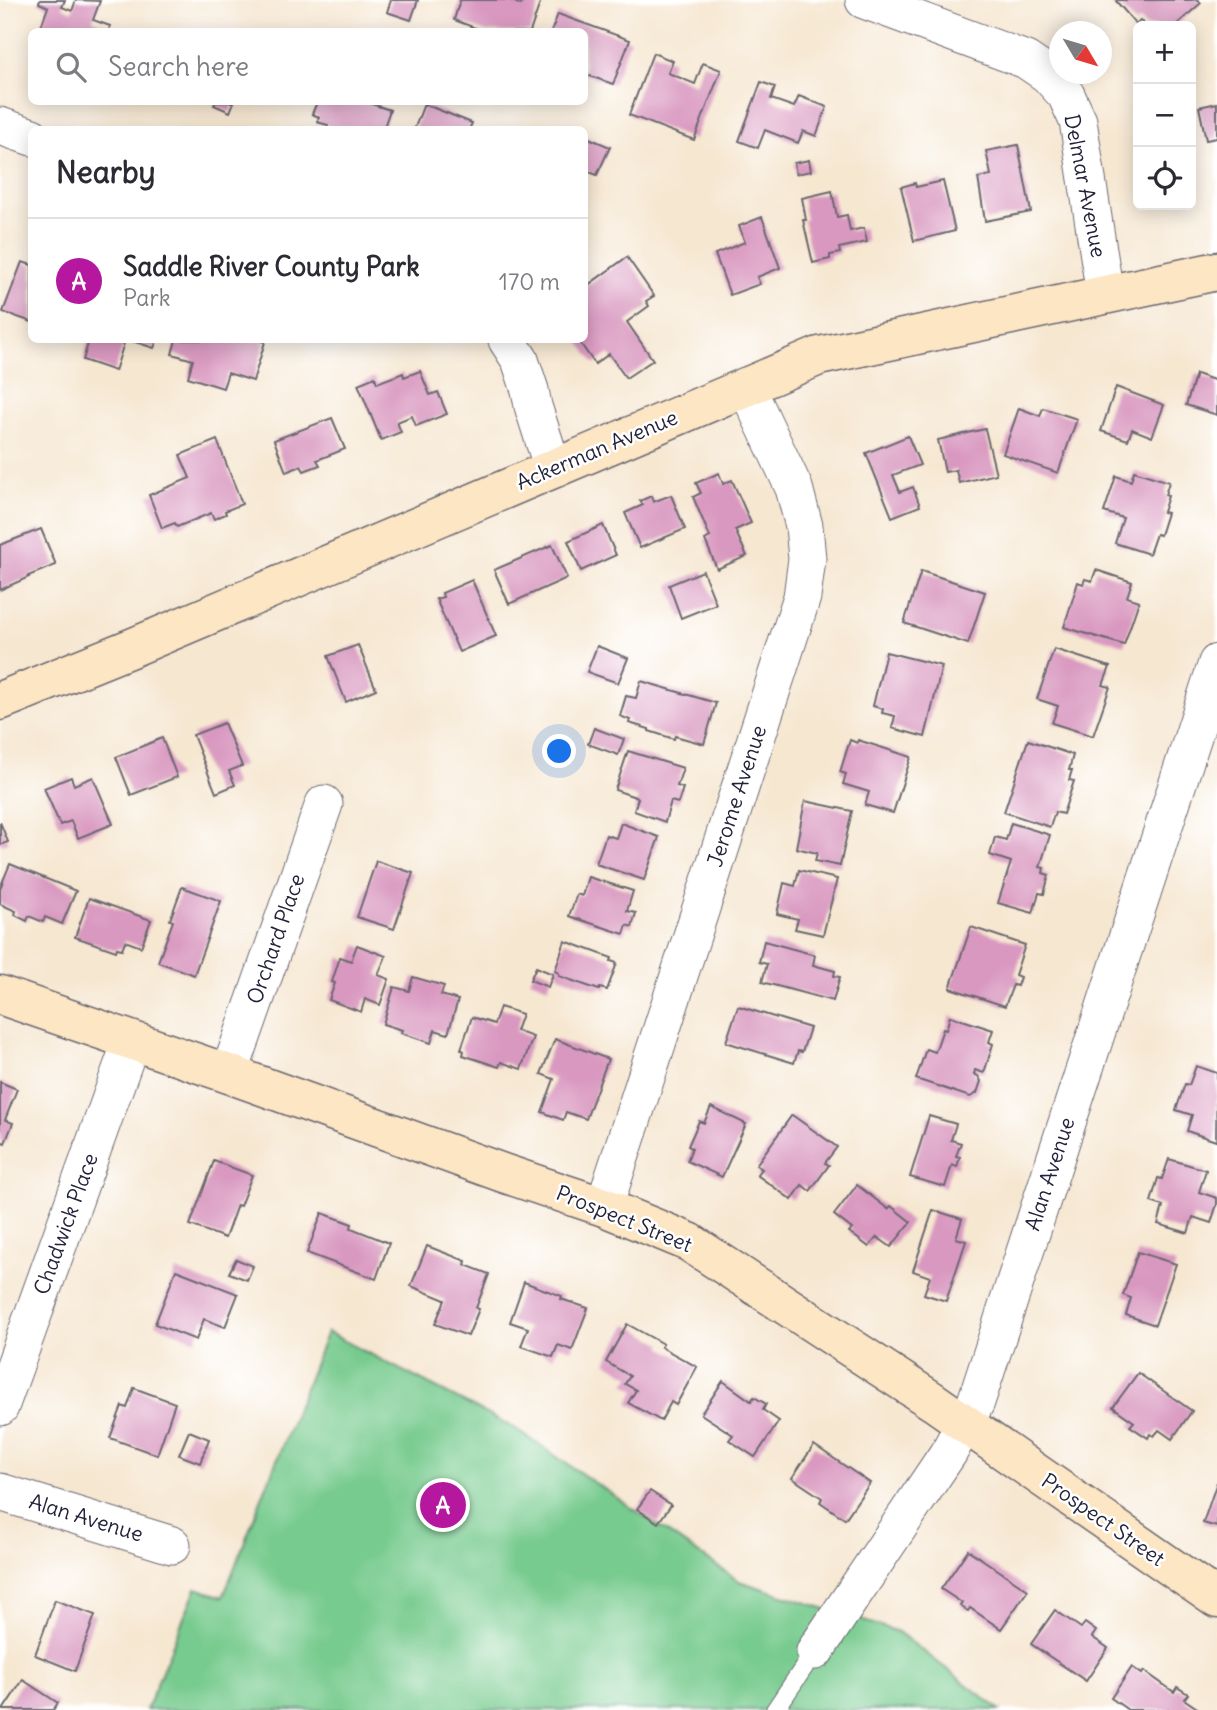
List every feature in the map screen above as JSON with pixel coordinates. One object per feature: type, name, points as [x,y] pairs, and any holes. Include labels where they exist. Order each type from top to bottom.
[{"type":"main road","name":"Ackerman Avenue","points":[[0,701],[136,646],[819,356],[1217,271]]},
{"type":"main road","name":"Prospect Street","points":[[0,995],[604,1207],[688,1242],[922,1394],[1217,1599]]},
{"type":"street","name":"Delmar Avenue","points":[[864,0],[1027,60],[1048,75],[1066,95],[1078,121],[1105,295]]},
{"type":"street","points":[[0,126],[28,136]]},
{"type":"street","points":[[510,343],[520,360],[552,468]]},
{"type":"street","name":"Jerome Avenue","points":[[604,1207],[802,597],[807,559],[801,513],[794,488],[746,386]]},
{"type":"street","name":"Alan Avenue","points":[[815,1651],[949,1452],[976,1402],[1217,663]]},
{"type":"street","name":"Orchard Place","points":[[229,1074],[324,804]]},
{"type":"street","name":"Chadwick Place","points":[[0,1407],[131,1042]]},
{"type":"street","name":"Alan Avenue","points":[[0,1492],[173,1545]]},
{"type":"lane","points":[[775,1710],[815,1651]]},
{"type":"green space","points":[[327,1332],[516,1429],[739,1581],[898,1632],[1000,1710],[146,1710],[196,1588],[223,1597]]},
{"type":"building","points":[[40,0],[65,0],[62,7],[72,11],[76,0],[100,1],[93,20],[110,28],[40,28],[48,7],[39,3]]},
{"type":"building","points":[[391,0],[418,0],[411,20],[387,12]]},
{"type":"building","points":[[460,0],[510,0],[521,5],[523,0],[541,0],[531,28],[475,28],[454,20]]},
{"type":"building","points":[[1198,0],[1201,3],[1181,21],[1133,21],[1116,1]]},
{"type":"building","points":[[558,14],[630,40],[613,84],[588,75],[588,28],[553,28]]},
{"type":"building","points":[[653,53],[673,61],[668,73],[695,84],[703,63],[721,70],[694,140],[629,115]]},
{"type":"building","points":[[761,82],[775,87],[771,99],[794,107],[799,96],[827,107],[816,136],[803,131],[798,143],[765,130],[758,148],[739,141]]},
{"type":"building","points":[[1217,103],[1217,138],[1206,140],[1199,107]]},
{"type":"building","points":[[214,105],[233,105],[230,112]]},
{"type":"building","points":[[316,105],[375,105],[390,110],[384,126],[328,126],[317,122],[319,117],[312,114]]},
{"type":"building","points":[[424,105],[472,123],[471,126],[416,126]]},
{"type":"building","points":[[588,138],[610,147],[597,175],[588,172]]},
{"type":"building","points":[[1018,145],[1031,212],[985,221],[978,178],[991,175],[986,151]]},
{"type":"building","points":[[809,160],[811,171],[796,174],[794,163]]},
{"type":"building","points":[[943,181],[955,231],[914,241],[901,187],[915,183],[916,187]]},
{"type":"building","points":[[832,191],[837,217],[847,215],[850,231],[864,228],[867,242],[839,248],[840,253],[830,255],[830,259],[813,263],[803,220],[806,220],[802,198]]},
{"type":"building","points":[[762,217],[780,268],[757,277],[760,284],[730,295],[715,254],[745,242],[739,226]]},
{"type":"building","points":[[627,257],[654,296],[646,301],[649,306],[627,322],[653,360],[626,378],[609,354],[595,364],[580,343],[588,343],[588,285]]},
{"type":"building","points":[[22,262],[28,264],[28,321],[3,312]]},
{"type":"building","points":[[88,343],[124,343],[115,371],[83,360]]},
{"type":"building","points":[[138,343],[156,343],[154,348]]},
{"type":"building","points":[[175,343],[265,343],[253,381],[228,373],[223,388],[188,377],[193,360],[172,354]]},
{"type":"building","points":[[420,371],[430,395],[438,392],[447,414],[416,426],[412,416],[397,422],[401,432],[381,440],[358,384],[375,377],[377,383],[403,373],[404,377]]},
{"type":"building","points":[[1196,374],[1217,381],[1217,415],[1186,405]]},
{"type":"building","points":[[1116,387],[1164,405],[1152,437],[1132,429],[1128,440],[1101,431]]},
{"type":"building","points":[[1019,408],[1040,416],[1043,408],[1077,419],[1058,473],[1003,454]]},
{"type":"building","points":[[332,418],[345,449],[317,460],[320,465],[304,471],[301,466],[286,472],[274,440]]},
{"type":"building","points":[[985,429],[996,474],[959,483],[956,470],[945,472],[938,440]]},
{"type":"building","points":[[908,436],[920,465],[893,475],[900,492],[913,487],[920,506],[892,517],[866,453]]},
{"type":"building","points":[[217,440],[242,504],[214,519],[211,513],[177,527],[175,523],[162,528],[149,495],[190,478],[180,455]]},
{"type":"building","points":[[1134,471],[1169,482],[1163,512],[1167,513],[1160,535],[1156,534],[1149,554],[1115,543],[1123,518],[1104,512],[1116,476],[1131,481]]},
{"type":"building","points":[[719,473],[723,484],[732,480],[751,523],[735,530],[747,556],[717,569],[705,540],[710,537],[693,497],[701,493],[696,483]]},
{"type":"building","points":[[671,495],[685,529],[640,548],[625,513],[643,505],[640,501],[651,496],[653,502]]},
{"type":"building","points":[[603,525],[616,555],[581,571],[568,541]]},
{"type":"building","points":[[41,529],[56,565],[0,590],[0,545]]},
{"type":"building","points":[[552,545],[567,578],[509,604],[494,570]]},
{"type":"building","points":[[1096,570],[1132,582],[1127,597],[1139,601],[1124,645],[1064,627],[1078,582],[1083,584],[1085,579],[1092,581]]},
{"type":"building","points":[[703,571],[716,604],[681,618],[669,585]]},
{"type":"building","points":[[921,571],[985,592],[968,644],[904,623]]},
{"type":"building","points":[[472,580],[496,636],[459,652],[436,599],[443,597],[442,593]]},
{"type":"building","points":[[358,645],[376,689],[346,702],[328,656]]},
{"type":"building","points":[[597,646],[628,658],[618,683],[587,672]]},
{"type":"building","points":[[1054,649],[1110,667],[1103,685],[1110,687],[1093,736],[1052,723],[1058,706],[1037,699]]},
{"type":"building","points":[[886,652],[942,666],[925,737],[892,728],[895,716],[882,713],[883,709],[873,706]]},
{"type":"building","points":[[641,681],[716,703],[704,744],[649,731],[620,716],[626,696],[636,698]]},
{"type":"building","points":[[224,723],[242,766],[229,771],[235,785],[216,793],[193,735]]},
{"type":"building","points":[[594,728],[624,739],[618,755],[588,744]]},
{"type":"building","points":[[162,738],[177,777],[131,795],[116,757]]},
{"type":"building","points":[[850,740],[857,743],[858,740],[911,757],[893,813],[865,805],[869,792],[843,784],[846,774],[840,772]]},
{"type":"building","points":[[1028,740],[1073,755],[1069,780],[1074,781],[1063,814],[1055,812],[1050,827],[1004,812]]},
{"type":"building","points":[[628,751],[683,768],[677,786],[683,788],[678,803],[671,801],[665,822],[634,811],[638,798],[615,790]]},
{"type":"building","points":[[71,777],[74,785],[93,777],[113,824],[78,838],[71,821],[60,825],[44,788]]},
{"type":"building","points":[[805,801],[852,811],[840,866],[815,861],[817,853],[796,848]]},
{"type":"building","points":[[0,822],[8,842],[0,845]]},
{"type":"building","points":[[621,823],[659,837],[644,880],[596,864],[606,835],[616,838]]},
{"type":"building","points":[[1011,823],[1050,835],[1040,867],[1044,868],[1043,873],[1049,875],[1044,894],[1039,893],[1033,913],[998,903],[1011,862],[990,855],[995,837],[1006,840]]},
{"type":"building","points":[[376,861],[413,873],[394,929],[357,917]]},
{"type":"building","points":[[10,864],[76,891],[62,924],[45,917],[43,922],[29,916],[27,921],[15,915],[16,911],[0,904],[0,888]]},
{"type":"building","points":[[799,870],[837,879],[823,935],[795,929],[798,919],[777,914],[784,883],[795,886]]},
{"type":"building","points":[[588,877],[633,891],[627,911],[636,913],[632,927],[627,925],[624,934],[569,916],[577,894],[582,896]]},
{"type":"building","points":[[182,887],[221,901],[194,975],[158,962]]},
{"type":"building","points":[[89,898],[151,920],[141,947],[125,941],[122,949],[117,948],[116,951],[75,937]]},
{"type":"building","points":[[971,927],[1025,945],[1015,975],[1020,977],[1017,986],[1013,985],[1005,1006],[950,988]]},
{"type":"building","points":[[565,941],[612,958],[611,961],[617,963],[607,990],[599,990],[559,976],[555,971]]},
{"type":"building","points":[[764,941],[815,955],[813,965],[835,971],[834,976],[840,977],[833,1001],[762,982],[767,964],[759,962]]},
{"type":"building","points":[[357,945],[386,956],[378,975],[389,979],[380,1005],[365,999],[361,1012],[329,1000],[340,957],[351,961]]},
{"type":"building","points":[[536,967],[553,974],[548,987],[530,980]]},
{"type":"building","points":[[413,977],[444,986],[441,995],[458,1000],[448,1034],[435,1030],[431,1043],[383,1024],[394,987],[409,991]]},
{"type":"building","points":[[738,1006],[810,1028],[802,1052],[798,1051],[794,1063],[726,1042]]},
{"type":"building","points":[[500,1007],[522,1014],[516,1031],[533,1037],[521,1069],[501,1062],[499,1067],[463,1055],[464,1051],[461,1049],[472,1017],[494,1024]]},
{"type":"building","points":[[950,1016],[993,1030],[989,1042],[993,1044],[984,1073],[975,1070],[974,1074],[981,1081],[977,1093],[970,1097],[916,1079],[926,1049],[935,1052]]},
{"type":"building","points":[[555,1039],[608,1059],[586,1119],[566,1112],[563,1120],[542,1112],[554,1079],[541,1074]]},
{"type":"building","points":[[1196,1066],[1217,1073],[1216,1141],[1187,1131],[1192,1115],[1176,1110],[1185,1084],[1189,1085]]},
{"type":"building","points":[[0,1082],[17,1089],[5,1120],[13,1123],[5,1143],[0,1141]]},
{"type":"building","points":[[711,1107],[746,1124],[722,1177],[687,1161],[692,1148],[688,1146],[699,1121],[704,1123]]},
{"type":"building","points":[[792,1115],[837,1147],[825,1163],[829,1165],[810,1191],[802,1185],[792,1200],[757,1175],[762,1169],[756,1165]]},
{"type":"building","points":[[929,1116],[956,1124],[951,1140],[961,1143],[956,1156],[960,1157],[957,1167],[952,1165],[945,1187],[910,1177]]},
{"type":"building","points":[[1169,1159],[1206,1170],[1199,1192],[1217,1198],[1211,1223],[1193,1217],[1188,1233],[1158,1224],[1163,1206],[1151,1202],[1158,1178],[1162,1179]]},
{"type":"building","points":[[214,1161],[252,1175],[225,1238],[190,1225]]},
{"type":"building","points":[[857,1185],[888,1209],[891,1206],[911,1222],[891,1247],[877,1237],[869,1247],[849,1232],[852,1229],[834,1215]]},
{"type":"building","points":[[933,1210],[962,1219],[956,1238],[966,1241],[946,1301],[924,1294],[930,1277],[913,1271]]},
{"type":"building","points":[[322,1213],[352,1224],[351,1228],[389,1243],[376,1279],[307,1253]]},
{"type":"building","points":[[427,1246],[466,1261],[465,1265],[489,1274],[468,1336],[435,1324],[445,1300],[411,1286]]},
{"type":"building","points":[[1138,1252],[1176,1264],[1155,1325],[1126,1315],[1131,1298],[1123,1295]]},
{"type":"building","points":[[236,1259],[253,1266],[247,1280],[229,1273]]},
{"type":"building","points":[[176,1270],[238,1294],[225,1327],[204,1319],[196,1340],[155,1324]]},
{"type":"building","points":[[524,1282],[588,1308],[572,1350],[558,1345],[553,1357],[521,1346],[528,1328],[510,1322]]},
{"type":"building","points":[[627,1324],[697,1367],[676,1405],[671,1402],[661,1421],[628,1403],[636,1390],[625,1384],[630,1376],[606,1362]]},
{"type":"building","points":[[1138,1373],[1192,1411],[1172,1439],[1159,1430],[1148,1438],[1130,1426],[1134,1422],[1113,1407]]},
{"type":"building","points":[[723,1381],[751,1401],[754,1397],[766,1404],[763,1410],[779,1421],[755,1457],[729,1440],[733,1435],[701,1414]]},
{"type":"building","points":[[134,1388],[175,1403],[157,1455],[110,1438],[122,1406],[127,1408]]},
{"type":"building","points":[[189,1431],[209,1439],[200,1463],[179,1455]]},
{"type":"building","points":[[814,1445],[870,1483],[845,1519],[820,1502],[822,1498],[792,1478]]},
{"type":"building","points":[[1217,1482],[1217,1527],[1203,1523]]},
{"type":"building","points":[[650,1491],[671,1505],[658,1523],[637,1509]]},
{"type":"building","points":[[968,1550],[1028,1590],[1001,1629],[970,1608],[968,1611],[960,1606],[962,1603],[941,1589]]},
{"type":"building","points":[[55,1600],[95,1615],[75,1671],[35,1655]]},
{"type":"building","points":[[1055,1610],[1081,1628],[1085,1623],[1096,1631],[1092,1637],[1108,1648],[1086,1681],[1031,1644]]},
{"type":"building","points":[[1132,1667],[1142,1674],[1144,1671],[1174,1692],[1177,1687],[1188,1694],[1184,1699],[1200,1710],[1128,1710],[1111,1698]]},
{"type":"building","points":[[23,1680],[58,1703],[53,1710],[3,1710]]},
{"type":"place","name":"Saddle River County Park","points":[[443,1505]]}]
